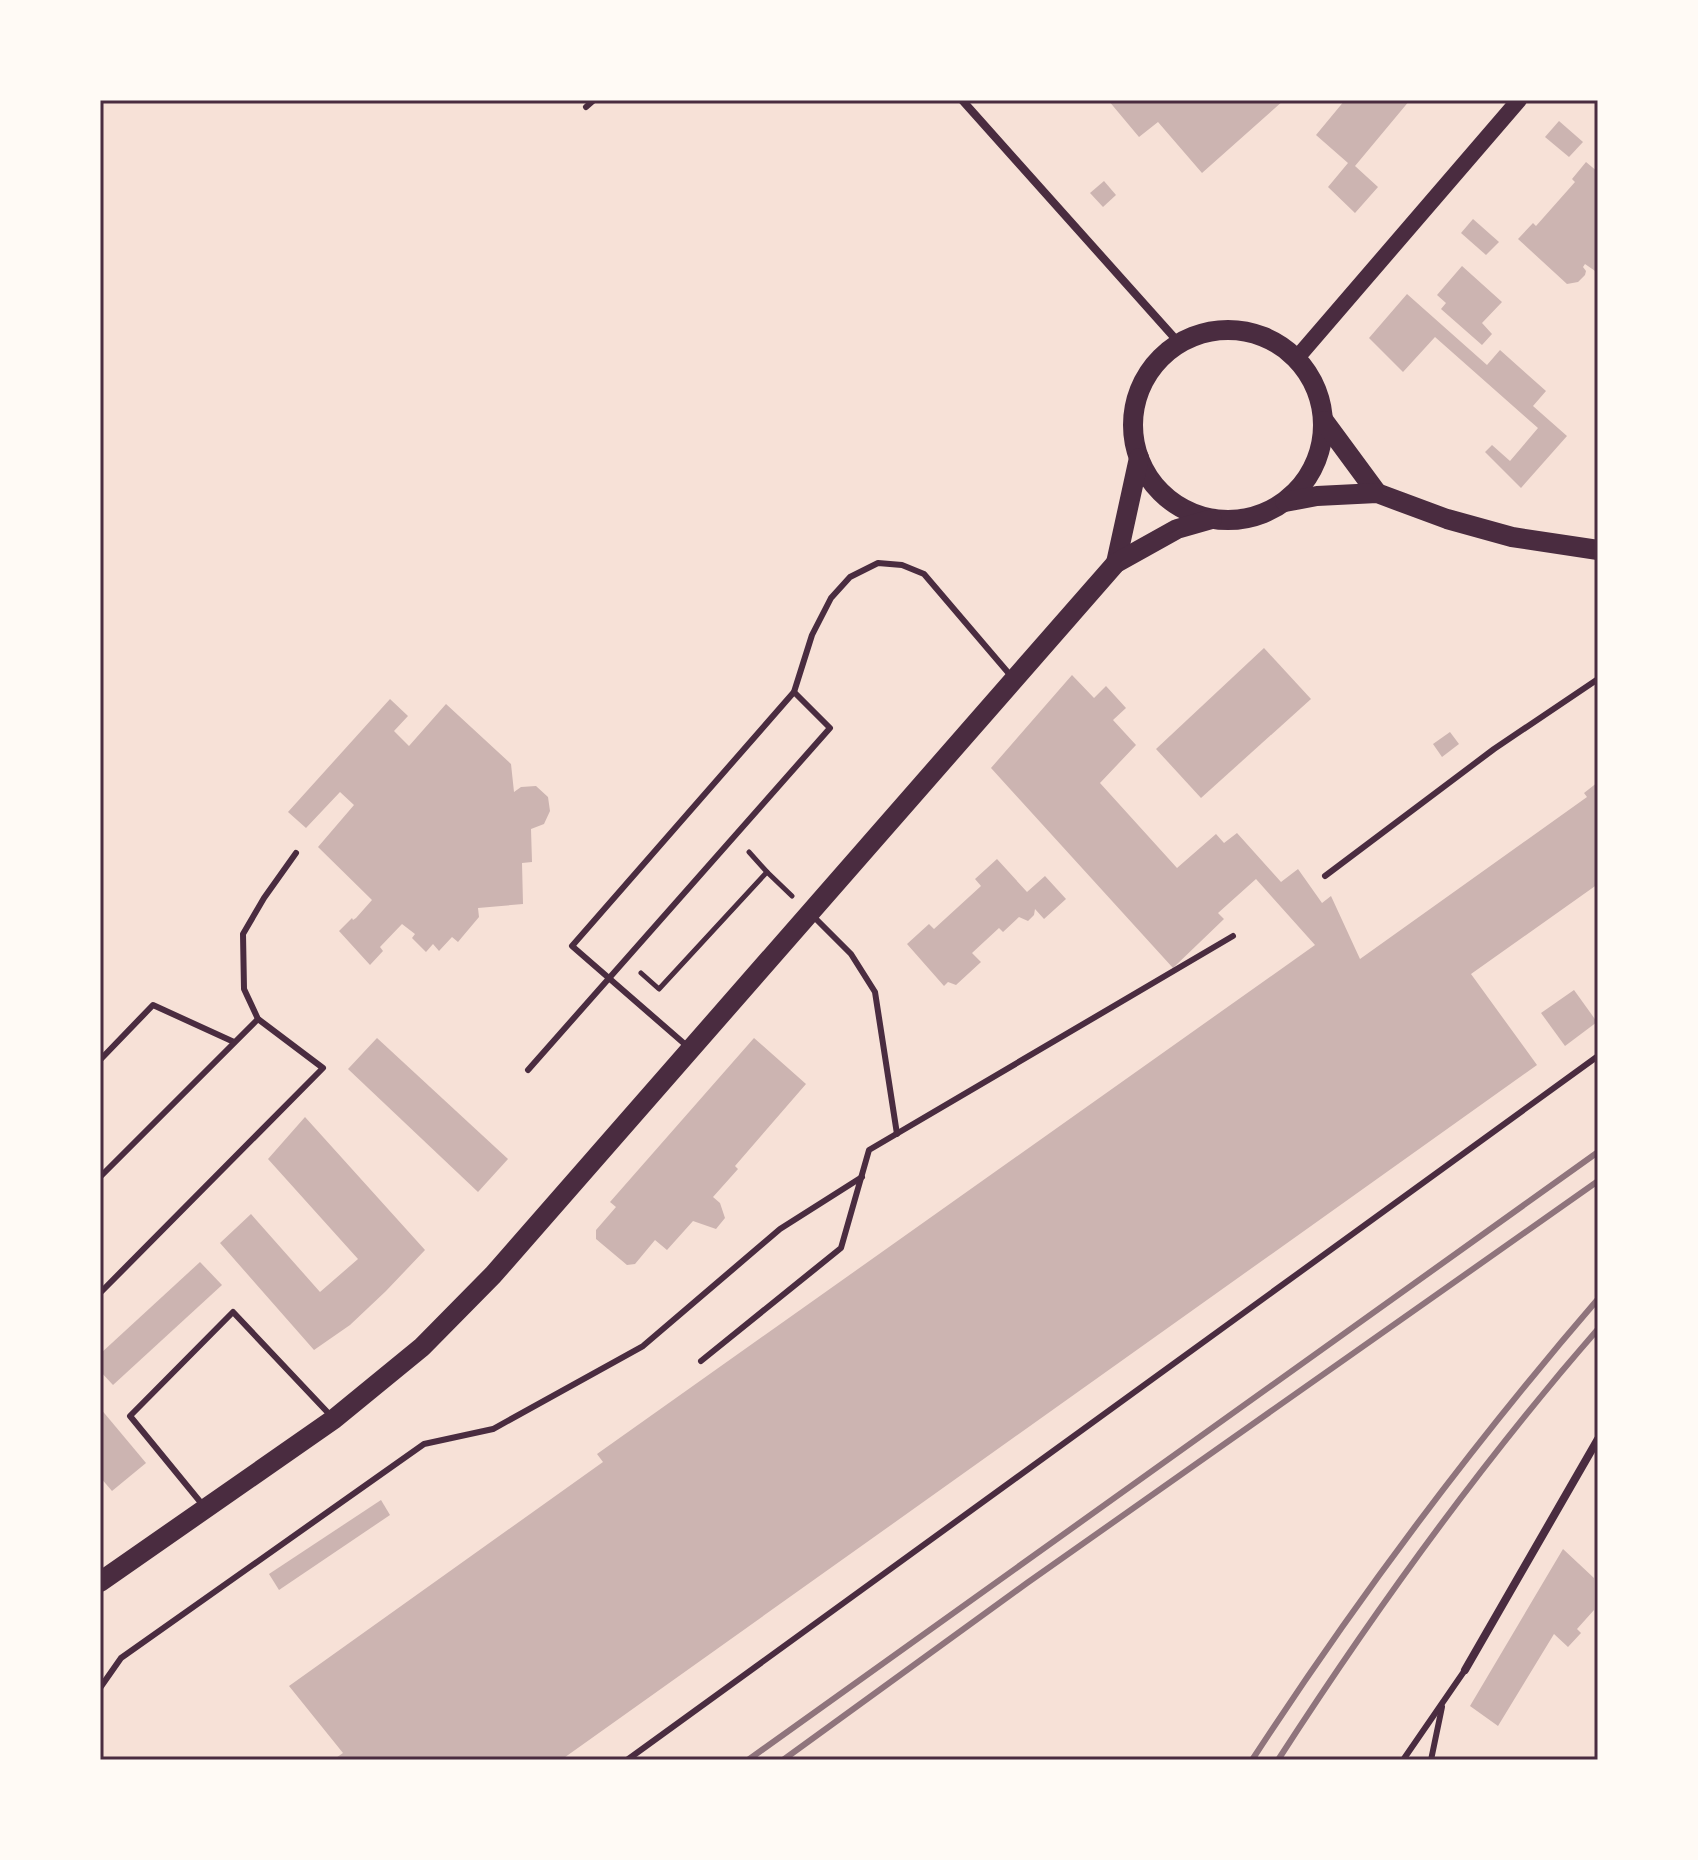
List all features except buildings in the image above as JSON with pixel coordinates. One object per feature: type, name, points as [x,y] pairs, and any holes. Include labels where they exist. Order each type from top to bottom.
[{"type":"main road","points":[[1296,359],[1519,100]]},
{"type":"main road","points":[[1241,331],[1271,340],[1296,359],[1310,377],[1324,421],[1322,444],[1302,486],[1285,502],[1263,514],[1238,520],[1212,519],[1189,512],[1167,499],[1151,481],[1139,458],[1134,433],[1135,407],[1144,382],[1159,360],[1180,344],[1209,332],[1241,331]]},
{"type":"main road","points":[[1324,421],[1377,493]]},
{"type":"main road","points":[[1116,563],[1139,458]]},
{"type":"main road","points":[[1285,502],[1317,496],[1377,493],[1447,519],[1512,537],[1598,550]]},
{"type":"main road","points":[[101,1581],[334,1419],[422,1347],[484,1285],[1116,563],[1177,529],[1212,519]]},
{"type":"street","points":[[962,100],[1180,344]]},
{"type":"street","points":[[1465,1670],[1598,1439]]},
{"type":"lane","points":[[586,107],[594,100]]},
{"type":"lane","points":[[690,1049],[572,946],[794,692],[812,635],[831,598],[850,577],[878,563],[902,565],[924,574],[1013,679]]},
{"type":"lane","points":[[1325,876],[1494,749],[1598,679]]},
{"type":"lane","points":[[528,1070],[830,728],[794,692]]},
{"type":"lane","points":[[100,1293],[323,1068],[258,1019],[244,989],[243,934],[296,853]]},
{"type":"lane","points":[[809,912],[851,954],[875,992],[897,1134]]},
{"type":"lane","points":[[701,1361],[841,1248],[869,1150],[1233,936]]},
{"type":"lane","points":[[100,1060],[153,1005],[234,1042]]},
{"type":"lane","points":[[100,1177],[258,1019]]},
{"type":"lane","points":[[627,1760],[1598,1056]]},
{"type":"lane","points":[[100,1688],[121,1658],[424,1444],[493,1429],[643,1346],[780,1229],[862,1177]]},
{"type":"lane","points":[[205,1509],[130,1416],[233,1312],[334,1419]]},
{"type":"lane","points":[[1403,1760],[1465,1670]]},
{"type":"lane","points":[[1431,1760],[1442,1703]]},
{"type":"path","points":[[624,959],[659,989],[767,872],[809,912]]},
{"type":"path","points":[[782,907],[792,896]]},
{"type":"railway","points":[[748,1760],[1598,1152]]},
{"type":"railway","points":[[783,1760],[1027,1583],[1598,1181]]},
{"type":"railway","points":[[1252,1760],[1417,1524],[1598,1299]]},
{"type":"railway","points":[[1278,1760],[1352,1648],[1470,1485],[1598,1329]]}]
